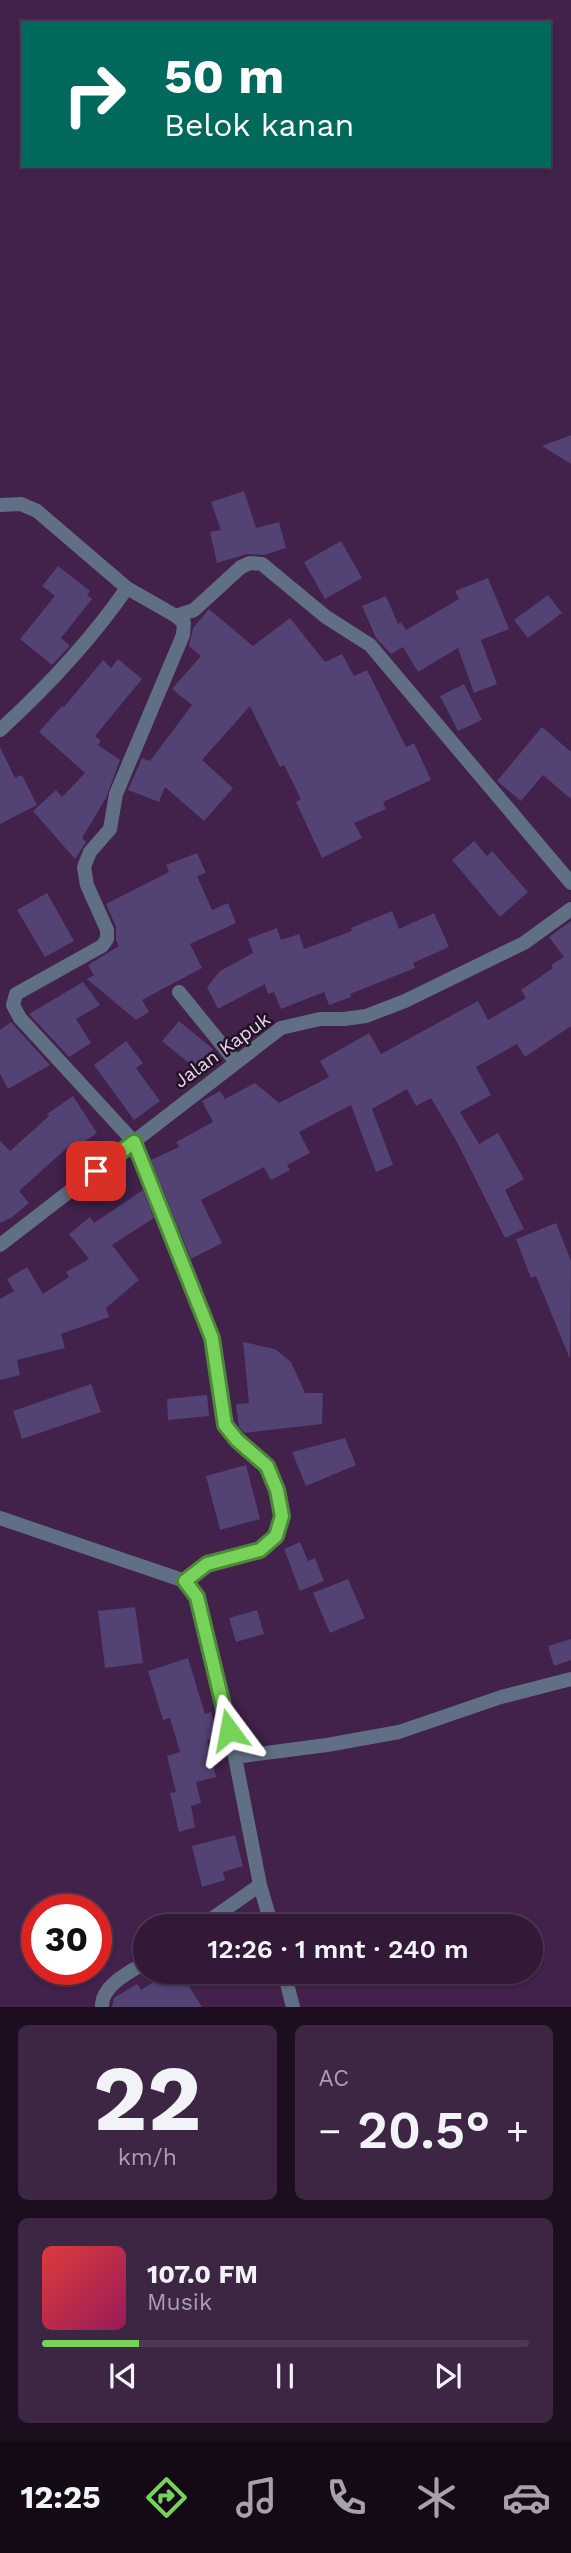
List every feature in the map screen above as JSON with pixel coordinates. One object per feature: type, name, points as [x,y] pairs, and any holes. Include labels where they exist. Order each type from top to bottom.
[{"type":"street","points":[[0,505],[21,504],[37,511],[127,588],[184,622],[183,635],[116,794],[110,829],[90,852],[84,867],[87,885],[107,930],[107,939],[102,946],[16,994],[13,1005],[20,1018],[134,1142],[212,1338],[225,1425],[237,1440],[267,1466],[277,1490],[282,1516],[276,1536],[260,1550],[207,1564],[185,1581]]},
{"type":"street","points":[[176,615],[194,610],[242,567],[250,563],[262,564],[326,617],[370,645],[571,883]]},
{"type":"street","points":[[0,730],[33,700],[107,617],[127,588]]},
{"type":"street","name":"Jalan Kapuk","points":[[0,1245],[281,1028],[320,1019],[366,1016],[405,1001],[524,943],[571,909]]},
{"type":"street","points":[[179,992],[236,1062]]},
{"type":"street","points":[[0,1518],[185,1581],[197,1597],[268,1914]]},
{"type":"street","points":[[235,1757],[399,1732],[501,1697],[571,1679]]},
{"type":"street","points":[[219,1914],[260,1885]]},
{"type":"street","points":[[102,2007],[106,1992],[133,1970]]},
{"type":"street","points":[[287,1984],[293,2007]]},
{"type":"building","points":[[571,435],[571,464],[542,446]]},
{"type":"building","points":[[244,491],[256,528],[279,522],[286,548],[264,555],[247,554],[217,563],[210,532],[221,530],[211,502]]},
{"type":"building","points":[[341,541],[362,578],[325,599],[304,562]]},
{"type":"building","points":[[58,566],[90,591],[87,595],[92,599],[61,638],[70,646],[52,665],[20,639],[55,596],[42,586]]},
{"type":"building","points":[[488,578],[509,629],[481,640],[497,684],[474,693],[458,648],[418,672],[403,647],[391,654],[376,638],[362,606],[386,596],[398,624],[401,622],[406,630],[459,599],[455,591]]},
{"type":"building","points":[[548,595],[562,613],[528,638],[514,620]]},
{"type":"building","points":[[209,609],[253,646],[290,618],[325,662],[342,654],[354,676],[367,670],[406,747],[414,743],[431,780],[383,802],[386,809],[354,823],[362,838],[322,858],[296,802],[301,799],[284,765],[280,767],[250,706],[202,760],[233,788],[204,821],[165,787],[159,802],[128,790],[142,758],[150,761],[192,705],[172,689],[201,656],[189,646],[193,628]]},
{"type":"building","points":[[118,659],[142,679],[95,736],[101,741],[98,745],[120,760],[106,798],[82,838],[86,842],[75,859],[33,811],[56,790],[62,797],[85,773],[39,732],[103,660],[111,668]]},
{"type":"building","points":[[464,684],[482,720],[458,731],[440,696]]},
{"type":"building","points":[[542,727],[571,752],[571,799],[543,775],[521,801],[497,781]]},
{"type":"building","points":[[0,747],[15,778],[22,775],[37,805],[0,824]]},
{"type":"building","points":[[474,841],[487,856],[492,851],[528,892],[500,917],[452,860]]},
{"type":"building","points":[[197,853],[206,873],[197,876],[212,910],[228,903],[236,923],[190,944],[202,968],[142,1000],[149,1012],[136,1020],[87,979],[94,975],[88,965],[119,946],[116,927],[106,904],[169,872],[166,865]]},
{"type":"building","points":[[47,893],[74,941],[45,957],[17,910]]},
{"type":"building","points":[[392,911],[399,929],[434,913],[449,947],[413,963],[415,968],[329,1005],[324,992],[281,1009],[274,992],[268,994],[265,984],[218,1009],[207,987],[220,971],[253,953],[248,939],[277,928],[281,940],[299,934],[304,949],[352,931],[351,928]]},
{"type":"building","points":[[571,921],[571,1026],[525,1057],[517,1044],[476,1067],[491,1095],[460,1112],[479,1144],[498,1133],[524,1179],[505,1190],[524,1229],[505,1238],[457,1142],[431,1098],[416,1106],[407,1089],[372,1109],[393,1165],[376,1172],[351,1105],[299,1132],[310,1153],[287,1165],[290,1170],[271,1180],[264,1167],[201,1200],[222,1243],[191,1259],[151,1160],[179,1147],[176,1142],[213,1122],[202,1101],[220,1091],[225,1099],[255,1083],[279,1103],[329,1077],[320,1061],[369,1033],[381,1054],[478,1001],[488,1020],[526,998],[521,990],[564,957],[549,937]]},
{"type":"building","points":[[83,982],[100,1005],[76,1019],[91,1043],[69,1057],[29,1014]]},
{"type":"building","points":[[179,1021],[213,1049],[196,1069],[162,1041]]},
{"type":"building","points":[[11,1022],[50,1065],[8,1089],[0,1074],[0,1030]]},
{"type":"building","points":[[126,1041],[143,1063],[136,1068],[160,1101],[134,1120],[94,1065]]},
{"type":"building","points":[[73,1096],[97,1133],[72,1150],[69,1146],[19,1191],[29,1203],[11,1218],[0,1223],[0,1141],[10,1151],[49,1116],[47,1114]]},
{"type":"building","points":[[143,1190],[154,1218],[112,1245],[139,1280],[106,1308],[109,1317],[61,1334],[65,1348],[17,1360],[20,1375],[0,1380],[0,1299],[14,1291],[7,1279],[27,1267],[43,1294],[69,1277],[66,1272],[89,1259],[69,1234],[90,1217],[94,1223]]},
{"type":"building","points":[[556,1223],[571,1261],[570,1359],[536,1276],[531,1278],[516,1239]]},
{"type":"building","points":[[243,1342],[275,1349],[291,1362],[305,1393],[323,1393],[322,1424],[244,1433],[239,1427],[236,1404],[249,1403]]},
{"type":"building","points":[[91,1384],[101,1412],[22,1439],[13,1411]]},
{"type":"building","points":[[207,1395],[209,1416],[168,1420],[167,1399]]},
{"type":"building","points":[[345,1438],[356,1465],[306,1486],[292,1452]]},
{"type":"building","points":[[246,1465],[260,1519],[220,1530],[206,1476]]},
{"type":"building","points":[[300,1542],[308,1561],[315,1558],[324,1581],[300,1591],[284,1549]]},
{"type":"building","points":[[348,1579],[365,1618],[330,1633],[313,1593]]},
{"type":"building","points":[[135,1607],[143,1663],[105,1668],[98,1611]]},
{"type":"building","points":[[257,1610],[264,1634],[236,1642],[229,1618]]},
{"type":"building","points":[[571,1639],[571,1660],[554,1666],[548,1646]]},
{"type":"building","points":[[188,1658],[205,1714],[211,1712],[219,1736],[207,1740],[216,1777],[196,1782],[201,1803],[191,1806],[195,1827],[179,1832],[170,1793],[176,1792],[167,1756],[180,1752],[170,1718],[163,1720],[148,1671]]},
{"type":"building","points":[[235,1835],[243,1866],[223,1872],[225,1880],[202,1887],[192,1846]]},
{"type":"building","points":[[137,1984],[141,1990],[150,1984],[188,1984],[202,2007],[112,2007],[114,1998]]},
{"type":"route","points":[[96,1171],[134,1142],[212,1338],[219,1370],[225,1425],[237,1440],[267,1466],[277,1490],[282,1516],[276,1536],[260,1550],[207,1564],[185,1581],[197,1597],[229,1730]]}]
